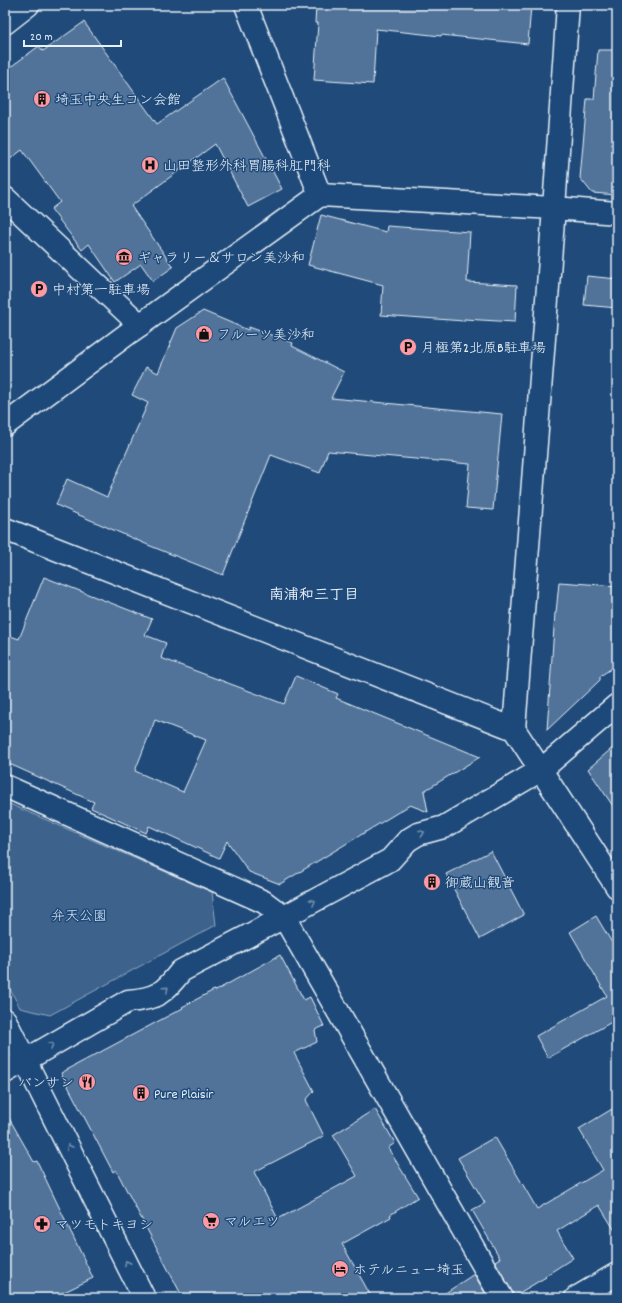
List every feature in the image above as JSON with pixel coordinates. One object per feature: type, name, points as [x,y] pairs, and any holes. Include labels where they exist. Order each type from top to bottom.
[{"type":"street","points":[[5,23],[28,5]]},
{"type":"street","points":[[246,5],[320,196]]},
{"type":"street","points":[[514,728],[568,5]]},
{"type":"street","points":[[5,425],[140,325],[320,196],[554,208],[617,213]]},
{"type":"street","points":[[5,198],[140,325]]},
{"type":"street","points":[[5,529],[514,728],[617,887]]},
{"type":"street","points":[[5,1072],[128,1001],[145,1000],[159,995],[172,983],[181,971],[390,860],[408,840],[418,834],[444,827],[541,770],[617,705]]},
{"type":"street","points":[[5,786],[264,902],[284,917],[502,1298]]},
{"type":"street","points":[[5,1020],[144,1298]]},
{"type":"street","points":[[576,1298],[617,1274]]},
{"type":"green space","name":"弁天公園","points":[[5,802],[212,892],[216,925],[50,1015],[20,1008],[5,980]]},
{"type":"building","points":[[316,5],[531,5],[528,44],[376,29],[373,84],[314,80],[318,23],[315,23]]},
{"type":"building","points":[[84,22],[157,124],[223,78],[282,189],[248,207],[215,144],[131,206],[173,267],[153,281],[141,264],[115,282],[89,244],[82,250],[51,209],[60,202],[22,150],[5,163],[5,71],[39,46],[43,51]]},
{"type":"building","points":[[598,50],[617,50],[617,195],[592,193],[580,178],[587,99],[594,99]]},
{"type":"building","points":[[321,215],[386,232],[387,226],[470,232],[467,282],[517,285],[515,322],[464,319],[464,321],[381,315],[383,285],[308,265]]},
{"type":"building","points":[[587,276],[617,279],[617,308],[584,305]]},
{"type":"building","points":[[203,311],[248,330],[249,327],[293,343],[292,346],[344,372],[331,398],[502,414],[493,510],[466,508],[470,464],[328,451],[320,473],[271,455],[223,575],[148,545],[56,505],[67,479],[107,497],[148,403],[132,395],[146,367],[158,373],[177,328]]},
{"type":"building","points":[[44,577],[152,619],[145,635],[166,643],[161,658],[284,704],[296,676],[338,694],[336,698],[480,757],[424,791],[428,812],[410,805],[280,884],[249,872],[227,841],[219,858],[149,826],[146,833],[91,808],[94,802],[5,762],[5,634],[19,639]],"holes":[[[155,720],[206,740],[183,792],[135,771]]]},
{"type":"building","points":[[559,582],[617,586],[617,665],[600,676],[600,680],[547,730],[555,613]]},
{"type":"building","points":[[617,744],[617,812],[588,769]]},
{"type":"building","points":[[491,851],[524,915],[480,939],[446,874]]},
{"type":"building","points":[[596,916],[617,951],[617,1019],[548,1058],[536,1036],[607,996],[570,932]]},
{"type":"building","points":[[280,955],[304,1000],[310,997],[324,1026],[315,1030],[317,1042],[294,1053],[314,1091],[306,1100],[324,1136],[254,1172],[278,1219],[357,1176],[333,1135],[375,1109],[395,1143],[388,1148],[418,1197],[390,1215],[391,1217],[342,1244],[372,1298],[183,1298],[116,1170],[113,1172],[61,1073]]},
{"type":"building","points":[[617,1106],[617,1234],[599,1205],[557,1231],[573,1258],[545,1276],[546,1277],[514,1296],[495,1261],[500,1258],[472,1210],[485,1203],[458,1158],[495,1137],[537,1209],[603,1170],[579,1129]]},
{"type":"building","points":[[5,1111],[34,1162],[37,1161],[93,1278],[52,1298],[5,1298]]},
{"type":"building","points":[[474,1274],[488,1298],[438,1298]]},
{"type":"place","name":"埼玉中央生コン会館","points":[[42,99]]},
{"type":"place","name":"山田整形外科胃腸科肛門科","points":[[150,165]]},
{"type":"place","name":"ギャラリー＆サロン美沙和","points":[[124,257]]},
{"type":"place","name":"中村第一駐車場","points":[[39,289]]},
{"type":"place","name":"フルーツ美沙和","points":[[204,334]]},
{"type":"place","name":"月極第2北原B駐車場","points":[[408,347]]},
{"type":"place","name":"御蔵山観音","points":[[432,882]]},
{"type":"place","name":"バンサン","points":[[87,1082]]},
{"type":"place","name":"Pure Plaisir","points":[[141,1093]]},
{"type":"place","name":"マルエツ","points":[[211,1221]]},
{"type":"place","name":"マツモトキヨシ","points":[[42,1224]]},
{"type":"place","name":"ホテルニュー埼玉","points":[[340,1269]]},
{"type":"district","name":"南浦和三丁目","points":[[314,594]]}]
